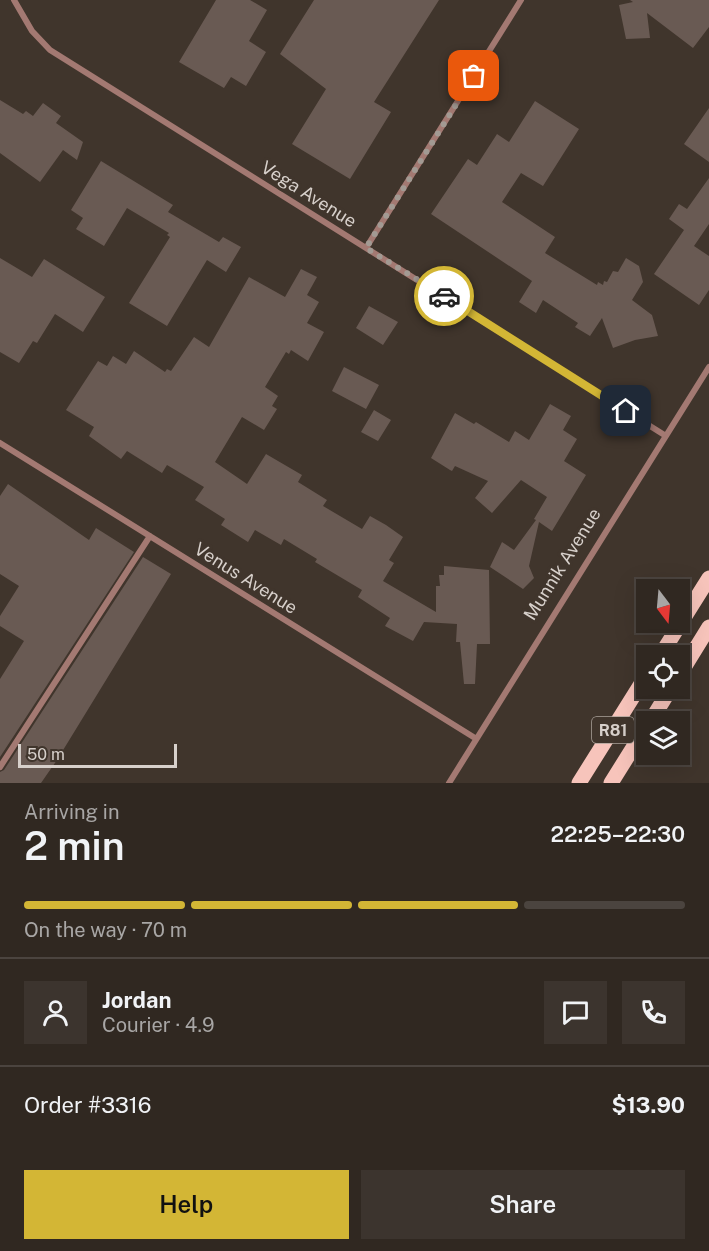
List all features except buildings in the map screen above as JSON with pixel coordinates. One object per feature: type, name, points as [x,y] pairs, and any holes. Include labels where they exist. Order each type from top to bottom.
[{"type":"main road","points":[[667,645],[709,578]]},
{"type":"main road","points":[[690,658],[709,627]]},
{"type":"main road","name":"R81","points":[[579,783],[636,692]]},
{"type":"main road","name":"R81","points":[[611,783],[636,743]]},
{"type":"street","name":"Vega Avenue","points":[[14,0],[32,31],[51,50],[666,436]]},
{"type":"street","points":[[366,248],[521,0]]},
{"type":"street","name":"Munnik Avenue","points":[[449,783],[475,738],[709,367]]},
{"type":"street","name":"Venus Avenue","points":[[0,443],[475,738]]},
{"type":"street","points":[[0,767],[150,536]]},
{"type":"way so far","points":[[444,296],[366,248],[474,76]]},
{"type":"route","points":[[444,296],[626,411]]}]
